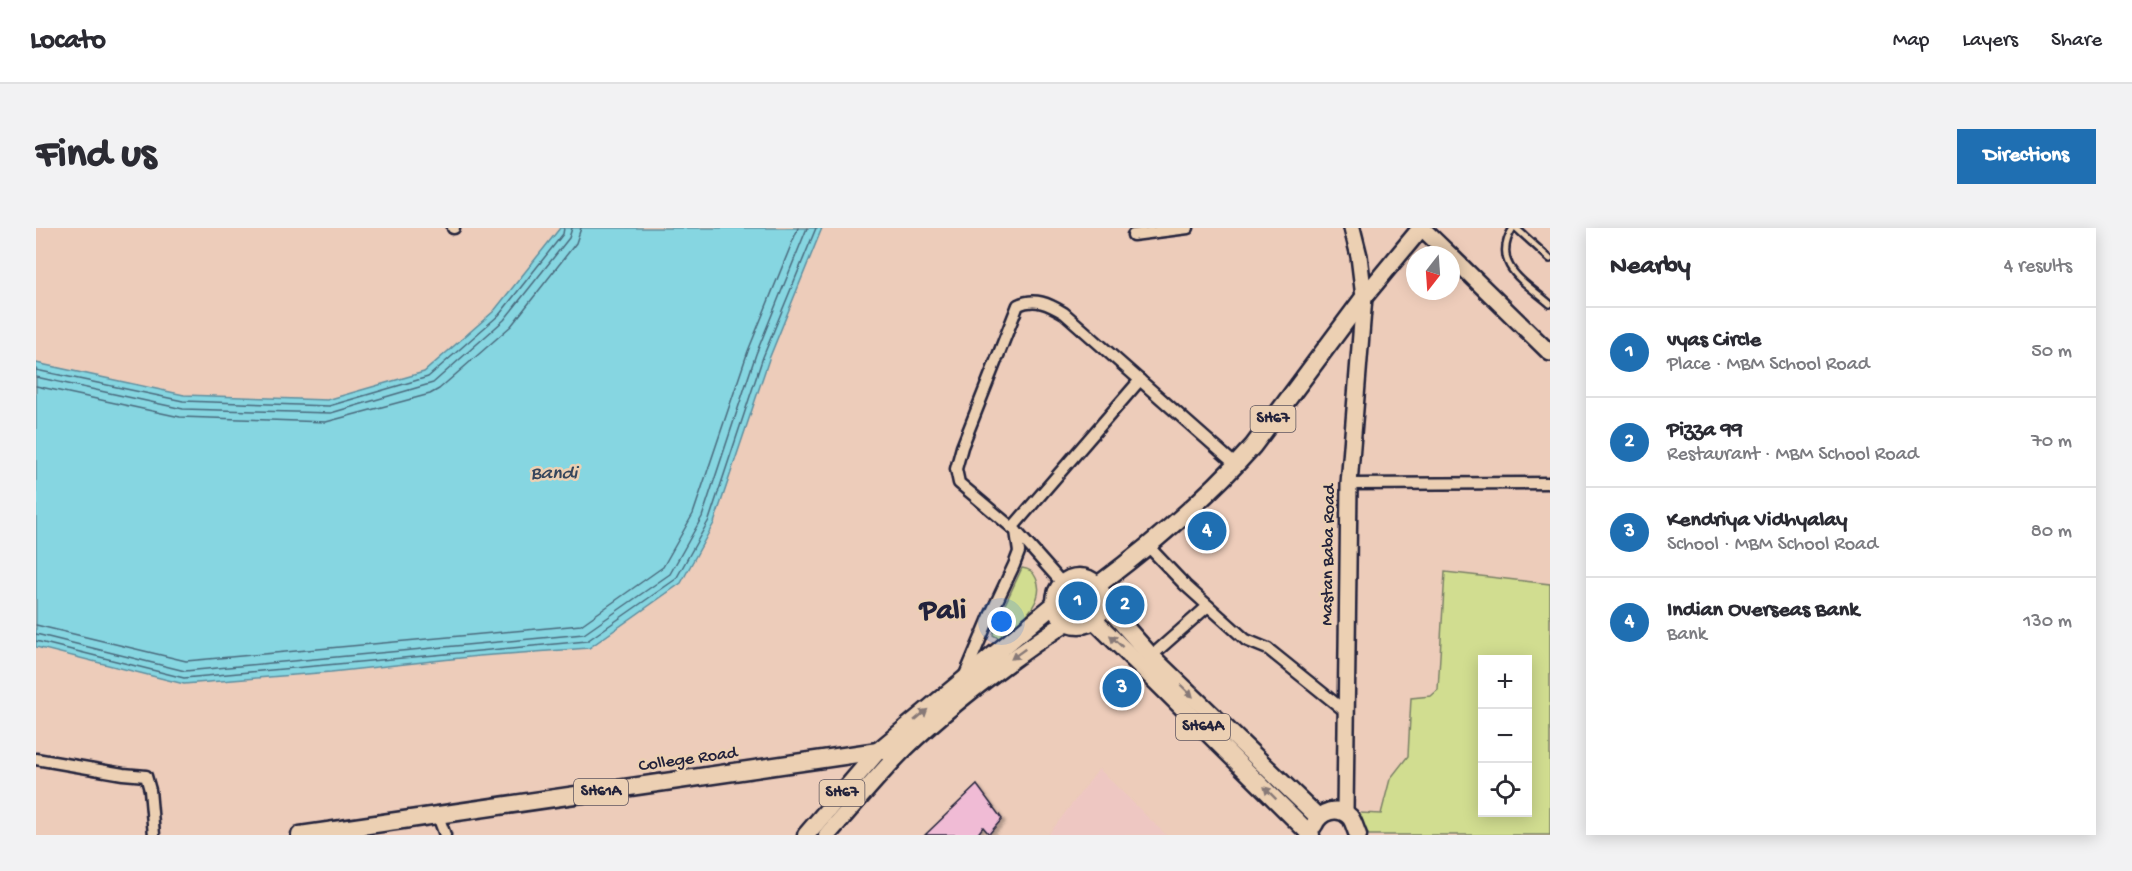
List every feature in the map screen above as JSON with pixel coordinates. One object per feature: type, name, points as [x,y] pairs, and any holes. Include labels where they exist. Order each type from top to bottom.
[{"type":"main road","name":"SH67","points":[[1098,585],[1207,496],[1236,465],[1253,446],[1364,297],[1421,228]]},
{"type":"main road","points":[[1067,622],[1057,611],[1055,596],[1062,583],[1080,576],[1087,578],[1102,590],[1104,603],[1102,610],[1094,620]]},
{"type":"main road","name":"SH64A","points":[[1104,603],[1147,661],[1312,835]]},
{"type":"main road","name":"SH67","points":[[806,835],[878,752],[1055,604]]},
{"type":"main road","name":"SH67","points":[[828,835],[903,750],[968,693],[1019,653],[1067,622],[1081,625],[1094,620]]},
{"type":"main road","name":"SH64A","points":[[1094,620],[1147,661],[1318,817],[1314,823],[1312,835]]},
{"type":"main road","name":"College Road","points":[[300,835],[361,830],[438,816],[903,750]]},
{"type":"main road","points":[[1318,817],[1331,811],[1345,813],[1354,823],[1356,833]]},
{"type":"street","points":[[1133,235],[1188,228]]},
{"type":"street","name":"Mastan Baba Road","points":[[1345,813],[1349,484],[1364,297],[1359,256],[1352,228]]},
{"type":"street","points":[[1421,228],[1440,246]]},
{"type":"street","points":[[1460,266],[1550,353]]},
{"type":"street","points":[[1062,583],[1014,529],[959,483],[956,469],[962,447],[1018,305],[1030,300],[1052,306],[1064,313],[1236,465]]},
{"type":"street","points":[[1014,529],[1140,380]]},
{"type":"street","points":[[1349,484],[1550,483]]},
{"type":"street","points":[[964,679],[1019,552],[1014,529]]},
{"type":"street","points":[[1148,546],[1185,585],[1246,640],[1268,650],[1345,711]]},
{"type":"street","points":[[1147,661],[1208,606]]},
{"type":"street","points":[[36,759],[146,776],[150,790],[154,835]]},
{"type":"street","points":[[438,816],[445,835]]},
{"type":"lane","points":[[1550,259],[1515,228],[1506,239],[1504,254],[1512,271],[1550,304]]},
{"type":"shaded area","points":[[1099,769],[1166,835],[1048,835]]},
{"type":"green space","points":[[1022,568],[1031,571],[1035,576],[1039,587],[1038,596],[1029,612],[1002,640],[993,635],[995,626]]},
{"type":"green space","points":[[1445,572],[1550,584],[1550,835],[1362,835],[1360,813],[1381,814],[1390,779],[1408,756],[1411,698],[1431,696],[1438,690]]},
{"type":"green space","points":[[1078,588],[1088,592],[1092,602],[1088,612],[1078,616],[1068,612],[1064,602],[1068,592]]},
{"type":"water","name":"Bandi","points":[[560,228],[822,228],[769,359],[714,523],[681,583],[589,648],[184,684],[36,647],[36,363],[184,395],[327,400],[424,372],[494,311]]},
{"type":"building","points":[[977,785],[1002,819],[989,834],[983,827],[977,835],[925,835]]},
{"type":"place","name":"Indian Overseas Bank","points":[[1207,531]]},
{"type":"place","name":"vyas Circle","points":[[1078,601]]},
{"type":"place","name":"Pizza 99","points":[[1125,605]]},
{"type":"place","name":"Kendriya Vidhyalay","points":[[1122,688]]},
{"type":"district","name":"Pali","points":[[943,612]]}]
